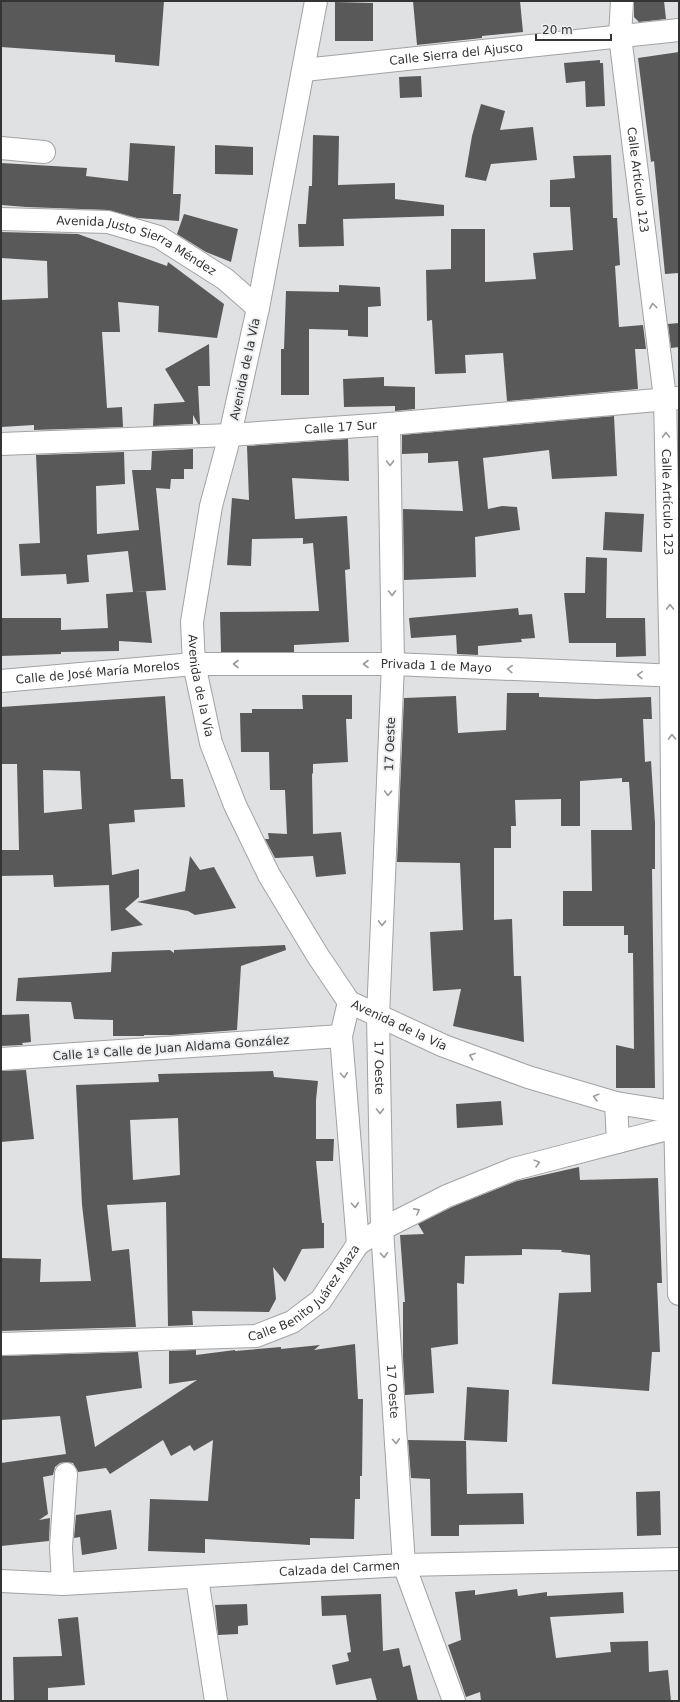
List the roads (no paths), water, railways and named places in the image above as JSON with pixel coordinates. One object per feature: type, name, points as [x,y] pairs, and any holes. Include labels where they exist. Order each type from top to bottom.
[{"type":"street","name":"Avenida de la Vía","points":[[316,1],[258,308],[230,435],[211,506],[192,622],[194,664],[211,743],[235,805],[269,875],[318,956],[349,1002],[444,1046],[528,1077],[677,1120]]},
{"type":"street","name":"Calle Artículo 123","points":[[622,1],[620,36],[672,398],[679,1294]]},
{"type":"street","name":"Calle Sierra del Ajusco","points":[[304,70],[679,30]]},
{"type":"street","points":[[1,148],[44,152]]},
{"type":"street","name":"Avenida Justo Sierra Méndez","points":[[1,219],[108,222],[159,237],[225,279],[258,308]]},
{"type":"street","name":"Calle 17 Sur","points":[[1,444],[230,435],[389,424],[672,398]]},
{"type":"street","name":"17 Oeste","points":[[389,424],[393,664],[378,1016],[382,1229],[404,1565],[454,1701]]},
{"type":"street","name":"Privada 1 de Mayo","points":[[194,664],[393,664],[675,676]]},
{"type":"street","name":"Calle de José María Morelos","points":[[1,681],[194,664]]},
{"type":"street","points":[[349,1002],[341,1036],[358,1244]]},
{"type":"street","name":"Calle 1ª Calle de Juan Aldama González","points":[[1,1059],[341,1036]]},
{"type":"street","points":[[616,1103],[618,1142]]},
{"type":"street","name":"Calle Benito Juárez Maza","points":[[1,1344],[256,1336],[292,1322],[321,1300],[358,1244],[382,1229],[447,1196],[514,1169],[618,1142],[677,1120]]},
{"type":"street","points":[[63,1584],[61,1547],[66,1474]]},
{"type":"street","name":"Calzada del Carmen","points":[[1,1580],[63,1584],[197,1578],[404,1565],[679,1558]]},
{"type":"street","points":[[197,1578],[216,1701]]}]
